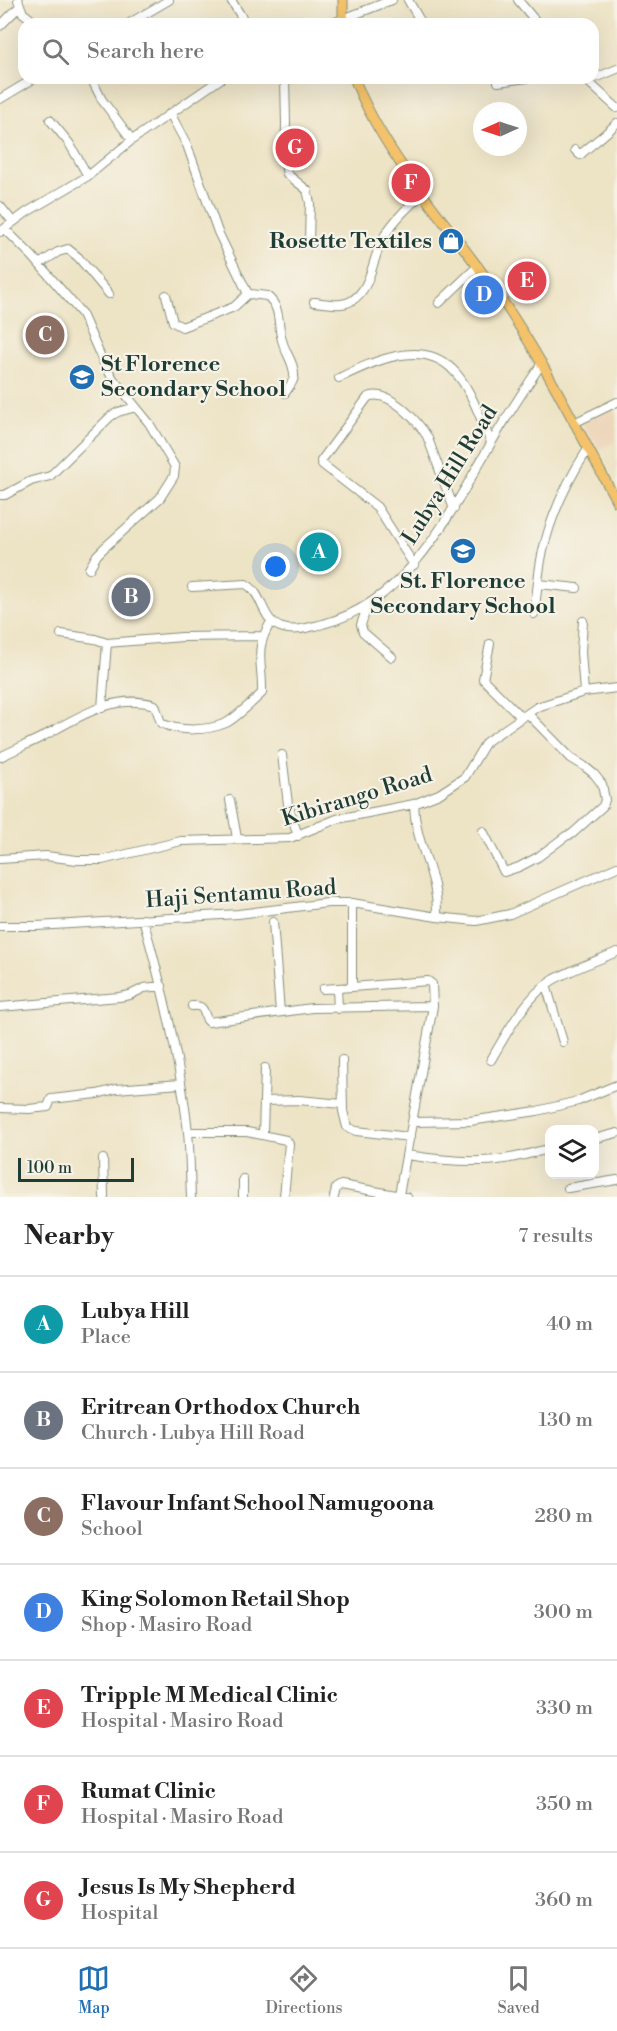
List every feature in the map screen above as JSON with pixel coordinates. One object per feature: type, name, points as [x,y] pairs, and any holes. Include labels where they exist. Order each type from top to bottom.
[{"type":"main road","points":[[343,0],[343,18]]},
{"type":"main road","points":[[357,84],[385,138],[478,266],[542,363],[617,502]]},
{"type":"street","points":[[138,18],[169,0]]},
{"type":"street","points":[[231,0],[242,18]]},
{"type":"street","points":[[350,18],[392,0]]},
{"type":"street","points":[[408,0],[418,18]]},
{"type":"street","points":[[518,0],[533,18]]},
{"type":"street","points":[[0,26],[18,3],[28,18]]},
{"type":"street","points":[[599,75],[617,69]]},
{"type":"street","points":[[0,99],[25,84]]},
{"type":"street","points":[[94,84],[102,100],[132,140]]},
{"type":"street","points":[[89,569],[104,548],[160,498],[174,476],[175,467],[156,434],[104,364],[82,314],[39,264],[2,230],[88,176],[132,140],[213,84]]},
{"type":"street","points":[[285,84],[285,163],[287,174],[307,190],[310,203],[309,242]]},
{"type":"street","points":[[591,84],[617,108]]},
{"type":"street","points":[[170,113],[187,145],[218,232],[248,294]]},
{"type":"street","points":[[50,120],[69,143],[88,176]]},
{"type":"street","points":[[575,150],[580,155],[617,123]]},
{"type":"street","points":[[314,302],[343,304],[357,297],[364,287],[384,236],[398,217],[423,193]]},
{"type":"street","points":[[0,206],[14,222]]},
{"type":"street","points":[[39,264],[58,252],[68,249],[78,257],[109,294]]},
{"type":"street","points":[[439,303],[478,266]]},
{"type":"street","points":[[165,295],[173,321],[182,327],[234,307],[248,294]]},
{"type":"street","points":[[248,294],[267,297],[276,307],[281,340],[293,366],[293,380],[285,393]]},
{"type":"street","points":[[339,378],[371,362],[391,357],[410,354],[437,357],[452,369],[465,387],[491,442]]},
{"type":"street","name":"Lubya Hill Road","points":[[271,622],[285,629],[305,628],[348,615],[369,604],[414,565],[454,509],[491,442],[542,363]]},
{"type":"street","points":[[414,565],[377,507],[321,461],[368,397],[376,394],[391,400],[421,426],[428,436],[454,509]]},
{"type":"street","points":[[574,423],[617,402]]},
{"type":"street","points":[[0,495],[5,495],[31,481],[50,476],[111,416],[136,407]]},
{"type":"street","points":[[534,615],[543,553],[554,517],[571,477],[588,449]]},
{"type":"street","points":[[538,584],[577,588]]},
{"type":"street","points":[[0,757],[42,737],[85,712],[134,702],[152,704],[156,707],[163,724],[188,729],[204,728],[228,722],[262,693],[260,660],[262,636],[271,622],[254,591],[249,585],[192,587]]},
{"type":"street","points":[[369,604],[361,625],[363,632],[392,657]]},
{"type":"street","points":[[583,621],[581,652],[584,692]]},
{"type":"street","points":[[61,634],[107,643],[182,637],[262,636]]},
{"type":"street","points":[[102,708],[107,643]]},
{"type":"street","points":[[483,831],[504,872],[538,857],[584,825],[603,807],[604,792],[602,784],[594,774],[562,750],[483,679],[490,644]]},
{"type":"street","name":"Kibirango Road","points":[[0,860],[46,856],[102,860],[181,841],[237,838],[277,840],[298,836],[337,819],[414,804],[439,794],[465,777],[486,742],[544,703],[584,692],[617,688]]},
{"type":"street","points":[[282,755],[288,804],[298,836]]},
{"type":"street","points":[[230,801],[237,838]]},
{"type":"street","points":[[414,804],[418,836],[435,882],[437,917]]},
{"type":"street","name":"Haji Sentamu Road","points":[[0,926],[238,914],[328,903],[352,903],[476,921],[500,917],[617,867]]},
{"type":"street","points":[[352,903],[352,987]]},
{"type":"street","points":[[143,919],[162,986],[176,1051],[188,1132],[191,1197]]},
{"type":"street","points":[[273,922],[279,1012]]},
{"type":"street","points":[[491,1060],[512,1022],[546,985],[617,952]]},
{"type":"street","points":[[323,989],[428,981],[432,984],[433,1006],[407,1155],[403,1196],[341,1185],[335,1190],[334,1197]]},
{"type":"street","points":[[546,985],[563,1042]]},
{"type":"street","points":[[0,1007],[119,997],[130,995],[144,988],[162,986]]},
{"type":"street","points":[[338,988],[338,1009]]},
{"type":"street","points":[[192,1006],[198,1005],[204,1010],[209,1022],[312,1008],[433,1006]]},
{"type":"street","points":[[342,1060],[342,1104],[345,1124],[350,1129],[410,1137]]},
{"type":"street","points":[[263,1134],[265,1068]]},
{"type":"street","points":[[0,1108],[48,1107],[51,1099],[97,1094],[116,1089],[180,1084]]},
{"type":"street","points":[[413,1122],[470,1121],[537,1111],[578,1101],[617,1085]]},
{"type":"street","points":[[265,1101],[299,1100],[342,1104]]},
{"type":"street","points":[[188,1132],[230,1131],[263,1134],[288,1142],[284,1197]]},
{"type":"street","points":[[599,1138],[617,1133]]},
{"type":"street","points":[[407,1155],[444,1160],[487,1161],[545,1150]]},
{"type":"street","points":[[103,1159],[104,1197]]},
{"type":"street","points":[[243,1179],[243,1197]]},
{"type":"street","points":[[568,1188],[617,1180]]},
{"type":"shaded area","points":[[616,405],[617,441],[598,450],[581,422]]},
{"type":"place","name":"Jesus Is My Shepherd","points":[[295,148]]},
{"type":"place","name":"Rumat Clinic","points":[[411,183]]},
{"type":"place","name":"Rosette Textiles","points":[[451,241]]},
{"type":"place","name":"Tripple M Medical Clinic","points":[[527,281]]},
{"type":"place","name":"King Solomon Retail Shop","points":[[484,295]]},
{"type":"place","name":"Flavour Infant School Namugoona","points":[[45,335]]},
{"type":"place","name":"St Florence Secondary School","points":[[82,377]]},
{"type":"place","name":"St. Florence Secondary School","points":[[463,551]]},
{"type":"place","name":"Lubya Hill","points":[[319,552]]},
{"type":"place","name":"Eritrean Orthodox Church","points":[[131,597]]}]
